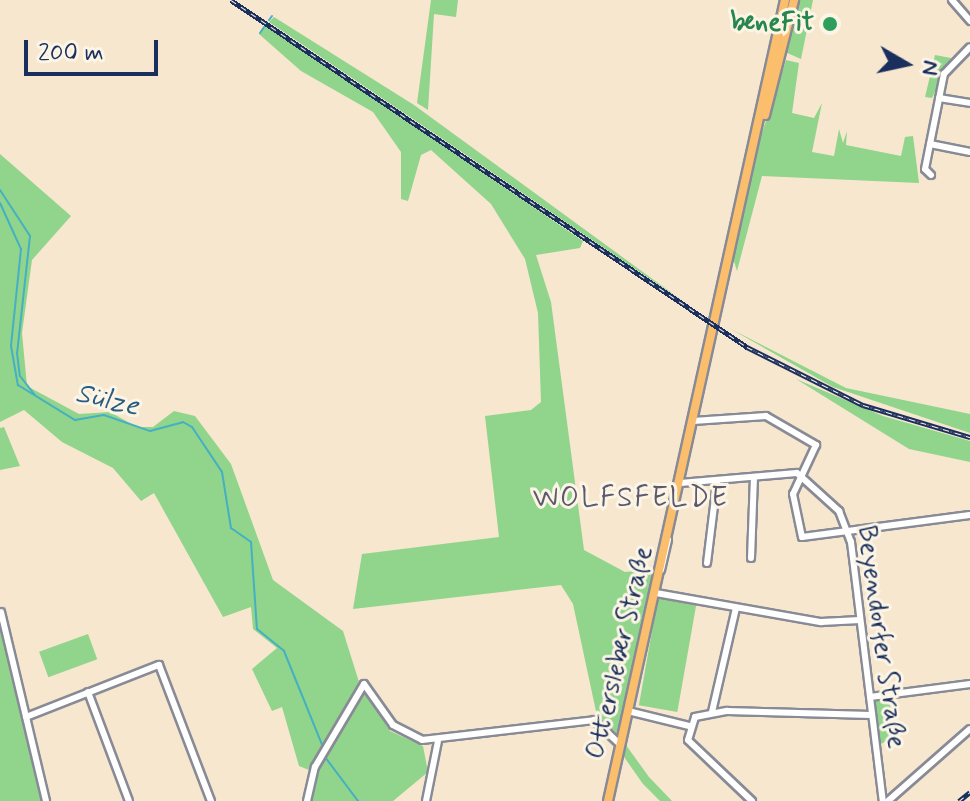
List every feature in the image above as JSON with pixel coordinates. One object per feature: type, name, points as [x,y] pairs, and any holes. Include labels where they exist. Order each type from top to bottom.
[{"type":"main road","points":[[757,134],[785,0]]},
{"type":"main road","points":[[757,134],[794,0]]},
{"type":"main road","name":"Ottersleber Straße","points":[[608,801],[757,134]]},
{"type":"street","points":[[952,0],[970,21]]},
{"type":"street","points":[[931,175],[930,144],[945,71],[967,49],[970,59]]},
{"type":"street","points":[[939,98],[970,103]]},
{"type":"street","points":[[930,144],[970,152]]},
{"type":"street","points":[[693,421],[775,419],[817,447],[792,496],[801,536],[970,515]]},
{"type":"street","points":[[680,483],[801,474]]},
{"type":"street","name":"Beyendorfer Straße","points":[[801,474],[830,499],[849,532],[871,715],[886,801]]},
{"type":"street","points":[[751,558],[754,477]]},
{"type":"street","points":[[707,563],[717,482]]},
{"type":"street","points":[[660,575],[668,537]]},
{"type":"street","points":[[656,593],[829,623],[860,620]]},
{"type":"street","points":[[712,712],[736,608]]},
{"type":"street","points":[[1,612],[46,801]]},
{"type":"street","points":[[26,717],[160,666],[211,801]]},
{"type":"street","points":[[870,697],[970,684]]},
{"type":"street","points":[[307,801],[320,758],[362,685],[371,687],[397,729],[438,741],[594,720],[619,743]]},
{"type":"street","points":[[88,692],[129,801]]},
{"type":"street","points":[[628,711],[689,726]]},
{"type":"street","points":[[689,726],[697,716],[712,712],[871,715]]},
{"type":"street","points":[[689,726],[699,751],[752,801]]},
{"type":"street","points":[[886,801],[970,729]]},
{"type":"street","points":[[426,801],[438,741]]},
{"type":"green space","points":[[431,0],[458,0],[456,17],[434,14],[428,110],[417,103]]},
{"type":"green space","points":[[796,0],[813,0],[801,59],[785,52]]},
{"type":"green space","points":[[274,17],[414,105],[684,302],[269,22]]},
{"type":"green space","points":[[265,24],[583,241],[580,248],[536,255],[551,302],[584,550],[625,572],[655,569],[617,733],[597,716],[573,604],[561,585],[353,609],[362,554],[499,537],[485,416],[531,410],[541,402],[538,313],[525,259],[491,204],[431,150],[421,155],[408,201],[401,199],[401,152],[373,112],[301,71],[259,34]]},
{"type":"green space","points":[[935,55],[951,58],[932,98],[925,97]]},
{"type":"green space","points":[[786,60],[799,63],[792,113],[814,118],[822,103],[812,152],[834,156],[839,129],[843,143],[847,131],[846,145],[901,156],[905,137],[913,136],[919,183],[762,176],[737,271],[733,258],[753,160]]},
{"type":"green space","points":[[0,154],[71,216],[32,260],[22,333],[27,386],[79,414],[110,412],[137,427],[153,427],[174,411],[195,416],[231,464],[273,580],[343,631],[359,682],[309,770],[299,766],[282,707],[272,711],[252,669],[277,648],[253,629],[251,607],[223,617],[154,493],[141,501],[113,468],[62,442],[24,410],[0,422]]},
{"type":"green space","points":[[729,328],[846,388],[970,414],[970,433],[833,387]]},
{"type":"green space","points":[[796,379],[883,416],[970,441],[970,462],[909,449]]},
{"type":"green space","points":[[4,427],[20,466],[0,470],[0,428]]},
{"type":"green space","points":[[658,597],[696,604],[677,712],[639,705]]},
{"type":"green space","points":[[0,623],[24,719],[44,801],[0,801]]},
{"type":"green space","points":[[88,634],[97,659],[48,677],[39,652]]},
{"type":"green space","points":[[363,688],[390,731],[423,746],[428,772],[393,801],[310,801],[317,767]]},
{"type":"green space","points":[[889,696],[894,737],[879,745],[873,698]]},
{"type":"green space","points":[[623,741],[649,777],[672,801],[660,801],[643,784],[622,754]]},
{"type":"waterway","points":[[269,20],[272,16]]},
{"type":"waterway","points":[[260,33],[264,27]]},
{"type":"waterway","points":[[0,190],[30,236],[17,353],[20,376],[35,395]]},
{"type":"waterway","name":"Sülze","points":[[0,203],[21,249],[11,346],[18,385],[75,420],[104,415],[150,431],[183,422],[192,427],[222,472],[231,528],[251,542],[257,629],[284,651],[323,747]]},
{"type":"waterway","name":"Sülze","points":[[325,757],[358,801]]},
{"type":"railway","points":[[231,0],[747,347],[863,405],[970,437]]},
{"type":"railway","points":[[959,801],[970,792]]},
{"type":"place","name":"beneFit","points":[[830,24]]},
{"type":"district","name":"WOLFSFELDE","points":[[631,499]]}]
